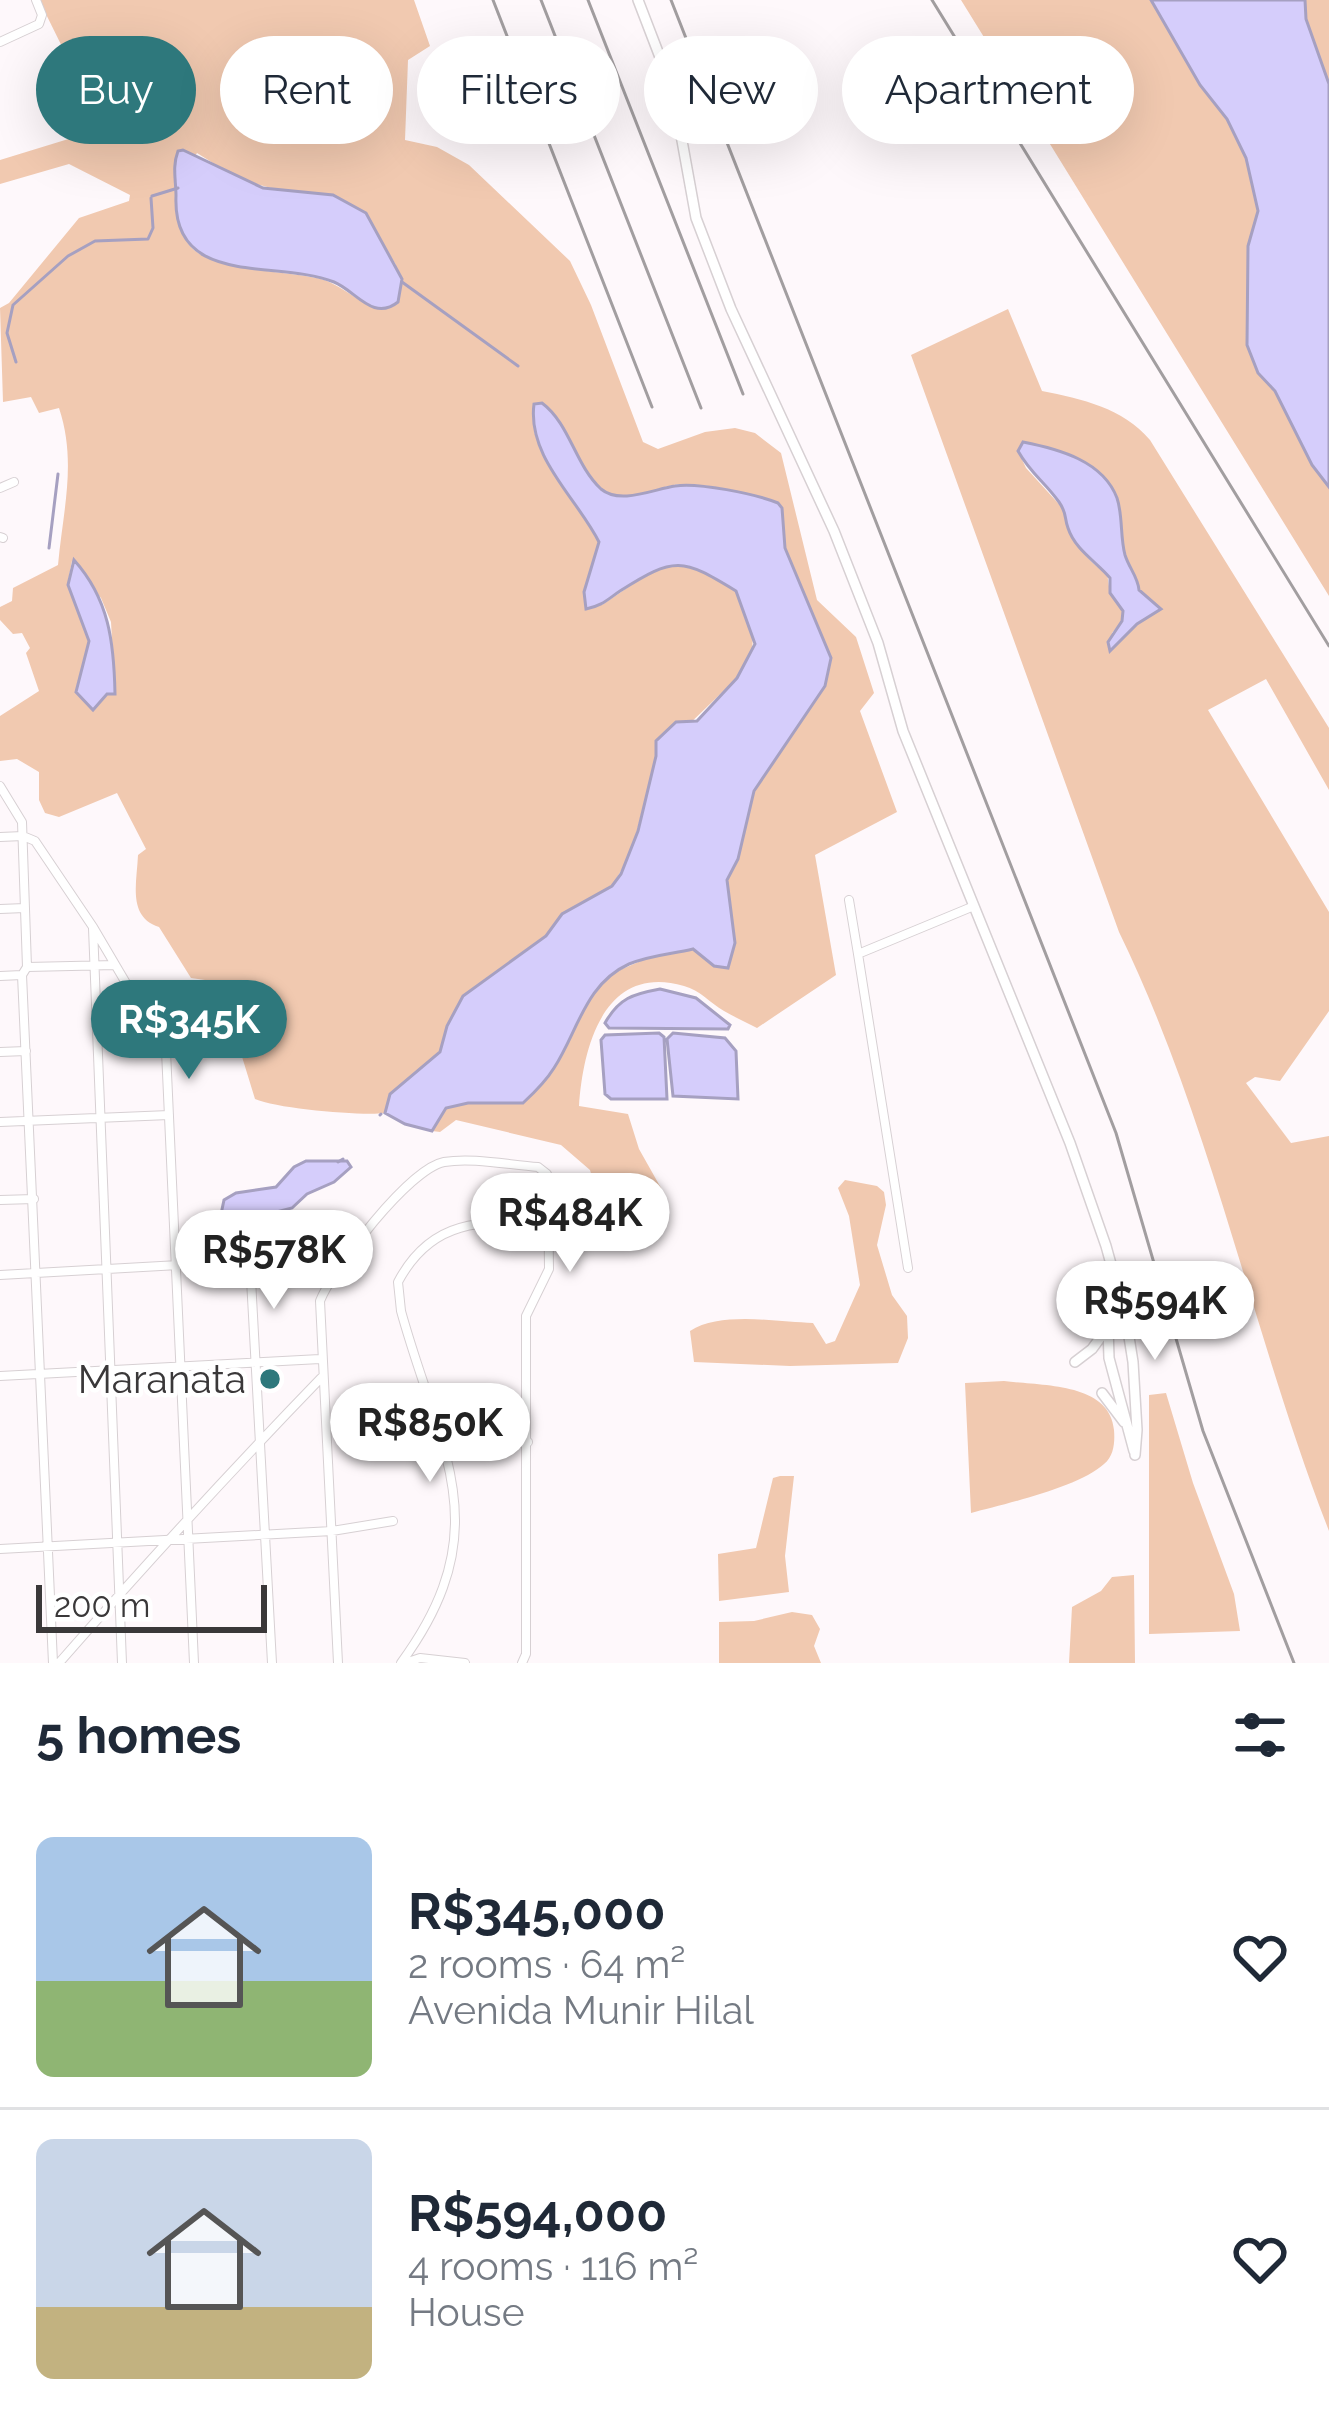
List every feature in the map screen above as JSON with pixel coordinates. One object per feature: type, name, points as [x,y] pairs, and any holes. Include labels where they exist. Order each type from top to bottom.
[{"type":"street","points":[[0,42],[39,24],[42,15],[36,0]]},
{"type":"street","points":[[638,0],[673,91],[696,218],[731,309],[842,549],[878,643],[903,731],[1070,1143],[1116,1275],[1133,1362],[1135,1455],[1109,1358],[1116,1275]]},
{"type":"street","points":[[0,488],[14,482]]},
{"type":"street","points":[[0,786],[22,823],[23,836],[28,1121],[56,1663]]},
{"type":"street","points":[[0,838],[23,836],[35,841],[93,927],[166,1051],[194,1663]]},
{"type":"street","points":[[849,901],[908,1268]]},
{"type":"street","points":[[858,954],[974,906]]},
{"type":"street","points":[[0,909],[25,908]]},
{"type":"street","points":[[93,927],[122,1663]]},
{"type":"street","points":[[0,976],[116,965]]},
{"type":"street","points":[[0,1052],[26,1051]]},
{"type":"street","points":[[0,1122],[169,1115]]},
{"type":"street","points":[[338,1663],[318,1315],[324,1290],[392,1203],[422,1173],[442,1162],[542,1168],[548,1182],[549,1269],[526,1316],[526,1654],[522,1663]]},
{"type":"street","points":[[0,1200],[34,1199]]},
{"type":"street","points":[[403,1663],[435,1610],[455,1548],[457,1507],[401,1311],[398,1282],[429,1240],[450,1230],[489,1222],[550,1224]]},
{"type":"street","points":[[0,1275],[250,1262],[272,1663]]},
{"type":"street","points":[[1075,1362],[1108,1328]]},
{"type":"street","points":[[0,1376],[320,1359]]},
{"type":"street","points":[[56,1663],[188,1515],[322,1377]]},
{"type":"street","points":[[1102,1393],[1130,1437]]},
{"type":"street","points":[[445,1456],[483,1444],[528,1442]]},
{"type":"street","points":[[0,1549],[332,1531],[393,1521]]},
{"type":"street","points":[[403,1663],[420,1658],[465,1663]]},
{"type":"shaded area","points":[[39,0],[414,0],[427,36],[417,36],[417,54],[408,60],[405,140],[437,147],[469,165],[570,261],[643,442],[658,449],[705,432],[735,428],[755,433],[781,453],[817,600],[856,637],[874,693],[860,711],[897,812],[815,855],[836,975],[757,1028],[690,988],[657,982],[634,987],[603,1015],[586,1059],[579,1106],[628,1114],[664,1202],[632,1198],[607,1230],[590,1170],[561,1145],[456,1120],[440,1132],[432,1131],[446,1109],[468,1103],[523,1103],[556,1066],[582,1009],[611,974],[652,956],[693,949],[715,966],[727,880],[738,859],[754,791],[825,686],[831,658],[785,548],[782,508],[748,494],[695,485],[631,496],[610,494],[587,474],[558,418],[534,432],[545,458],[599,542],[595,560],[602,605],[652,571],[691,564],[736,591],[753,631],[752,655],[737,678],[656,756],[631,854],[612,886],[562,914],[546,936],[463,996],[440,1052],[391,1094],[385,1113],[320,1111],[255,1099],[239,1047],[239,1006],[219,982],[191,978],[159,927],[138,907],[138,855],[146,849],[117,793],[59,817],[45,813],[39,800],[39,772],[17,759],[0,761],[0,716],[39,691],[26,653],[30,648],[22,633],[13,634],[0,620],[0,607],[12,601],[13,588],[58,565],[68,467],[59,408],[39,413],[31,397],[3,402],[0,308],[79,218],[129,201],[130,195],[69,164],[0,184],[0,160],[52,144],[196,144],[196,36],[57,36]],"holes":[[[197,153],[240,180],[287,192],[388,252],[396,265],[392,307],[372,305],[317,278],[232,265],[192,248],[182,227],[176,186]],[[72,561],[101,598],[111,622],[115,693],[107,694],[93,710],[76,688],[89,641],[68,581]]]},
{"type":"shaded area","points":[[961,0],[1151,0],[1200,85],[1227,119],[1246,158],[1258,211],[1248,246],[1247,345],[1312,465],[1329,487],[1329,596],[1050,144],[1134,144],[1134,36],[983,36]]},
{"type":"shaded area","points":[[1151,0],[1305,0],[1306,19],[1329,84],[1329,487],[1312,465],[1275,391],[1258,373],[1247,345],[1248,246],[1258,211],[1246,158],[1227,119],[1200,85]]},
{"type":"shaded area","points":[[1305,0],[1329,0],[1329,84],[1306,19]]},
{"type":"shaded area","points":[[178,151],[263,188],[333,195],[366,213],[402,279],[398,302],[381,309],[334,282],[209,258],[191,245],[179,225],[175,163]]},
{"type":"shaded area","points":[[1008,309],[1042,391],[1115,413],[1150,440],[1329,728],[1329,790],[1266,679],[1208,710],[1329,912],[1329,1011],[1280,1081],[1255,1077],[1246,1083],[1291,1143],[1329,1136],[1329,1531],[1180,1078],[1119,932],[911,355]],"holes":[[[1023,442],[1065,453],[1091,466],[1117,498],[1125,555],[1139,590],[1155,613],[1111,651],[1112,633],[1122,621],[1123,610],[1110,593],[1107,573],[1075,540],[1068,514],[1026,468],[1018,451]]]},
{"type":"shaded area","points":[[542,403],[559,422],[592,479],[609,494],[627,496],[697,486],[778,503],[785,548],[831,658],[825,686],[754,791],[738,859],[727,880],[735,943],[728,968],[714,966],[693,949],[629,964],[592,996],[554,1068],[523,1103],[446,1108],[432,1131],[385,1113],[390,1094],[440,1052],[463,996],[546,936],[562,914],[612,886],[638,831],[656,741],[676,722],[697,721],[737,678],[755,644],[736,591],[690,567],[654,572],[586,609],[584,592],[599,542],[538,442],[534,404]]},
{"type":"shaded area","points":[[1023,442],[1065,453],[1091,466],[1117,498],[1127,560],[1139,590],[1161,609],[1137,624],[1110,651],[1108,642],[1123,611],[1110,593],[1110,578],[1076,543],[1062,506],[1018,451]]},
{"type":"shaded area","points":[[74,560],[102,606],[113,657],[115,694],[107,694],[93,710],[76,692],[89,641],[68,585]]},
{"type":"shaded area","points":[[660,989],[696,998],[730,1025],[728,1029],[609,1028],[605,1023],[628,998]]},
{"type":"shaded area","points":[[659,1033],[664,1037],[667,1099],[611,1099],[605,1094],[601,1040],[605,1035]]},
{"type":"shaded area","points":[[673,1033],[725,1038],[736,1051],[738,1099],[673,1096],[667,1039]]},
{"type":"shaded area","points":[[306,1161],[347,1161],[351,1167],[292,1208],[253,1218],[234,1252],[221,1253],[216,1238],[224,1200],[236,1193],[276,1187]]},
{"type":"shaded area","points":[[845,1180],[877,1186],[884,1192],[886,1205],[877,1245],[892,1295],[907,1316],[908,1338],[898,1363],[694,1362],[690,1331],[717,1321],[813,1323],[826,1344],[835,1341],[860,1285],[849,1216],[838,1188]]},
{"type":"shaded area","points":[[1004,1381],[1087,1395],[1110,1414],[1113,1448],[1104,1464],[1077,1480],[971,1513],[965,1383]]},
{"type":"shaded area","points":[[1166,1393],[1234,1594],[1240,1631],[1149,1634],[1149,1395]]},
{"type":"shaded area","points":[[794,1476],[785,1556],[789,1592],[719,1601],[718,1554],[756,1548],[773,1478]]},
{"type":"shaded area","points":[[1134,1575],[1135,1663],[1069,1663],[1072,1607],[1101,1591],[1112,1577]]},
{"type":"shaded area","points":[[792,1612],[812,1615],[820,1629],[814,1646],[821,1663],[719,1663],[719,1622],[754,1621]]},
{"type":"waterway","points":[[152,196],[178,188]]},
{"type":"waterway","points":[[16,362],[7,333],[13,305],[68,256],[95,241],[148,239],[153,228],[151,198]]},
{"type":"waterway","points":[[402,282],[518,366]]},
{"type":"waterway","points":[[49,548],[58,474]]},
{"type":"waterway","points":[[338,1162],[343,1159]]},
{"type":"railway","points":[[493,0],[652,407]]},
{"type":"railway","points":[[541,0],[701,408]]},
{"type":"railway","points":[[588,0],[743,394]]},
{"type":"railway","points":[[671,0],[1116,1133],[1203,1431],[1294,1663]]},
{"type":"railway","points":[[932,0],[1329,646]]},
{"type":"place","name":"Maranata","points":[[270,1379]]}]
